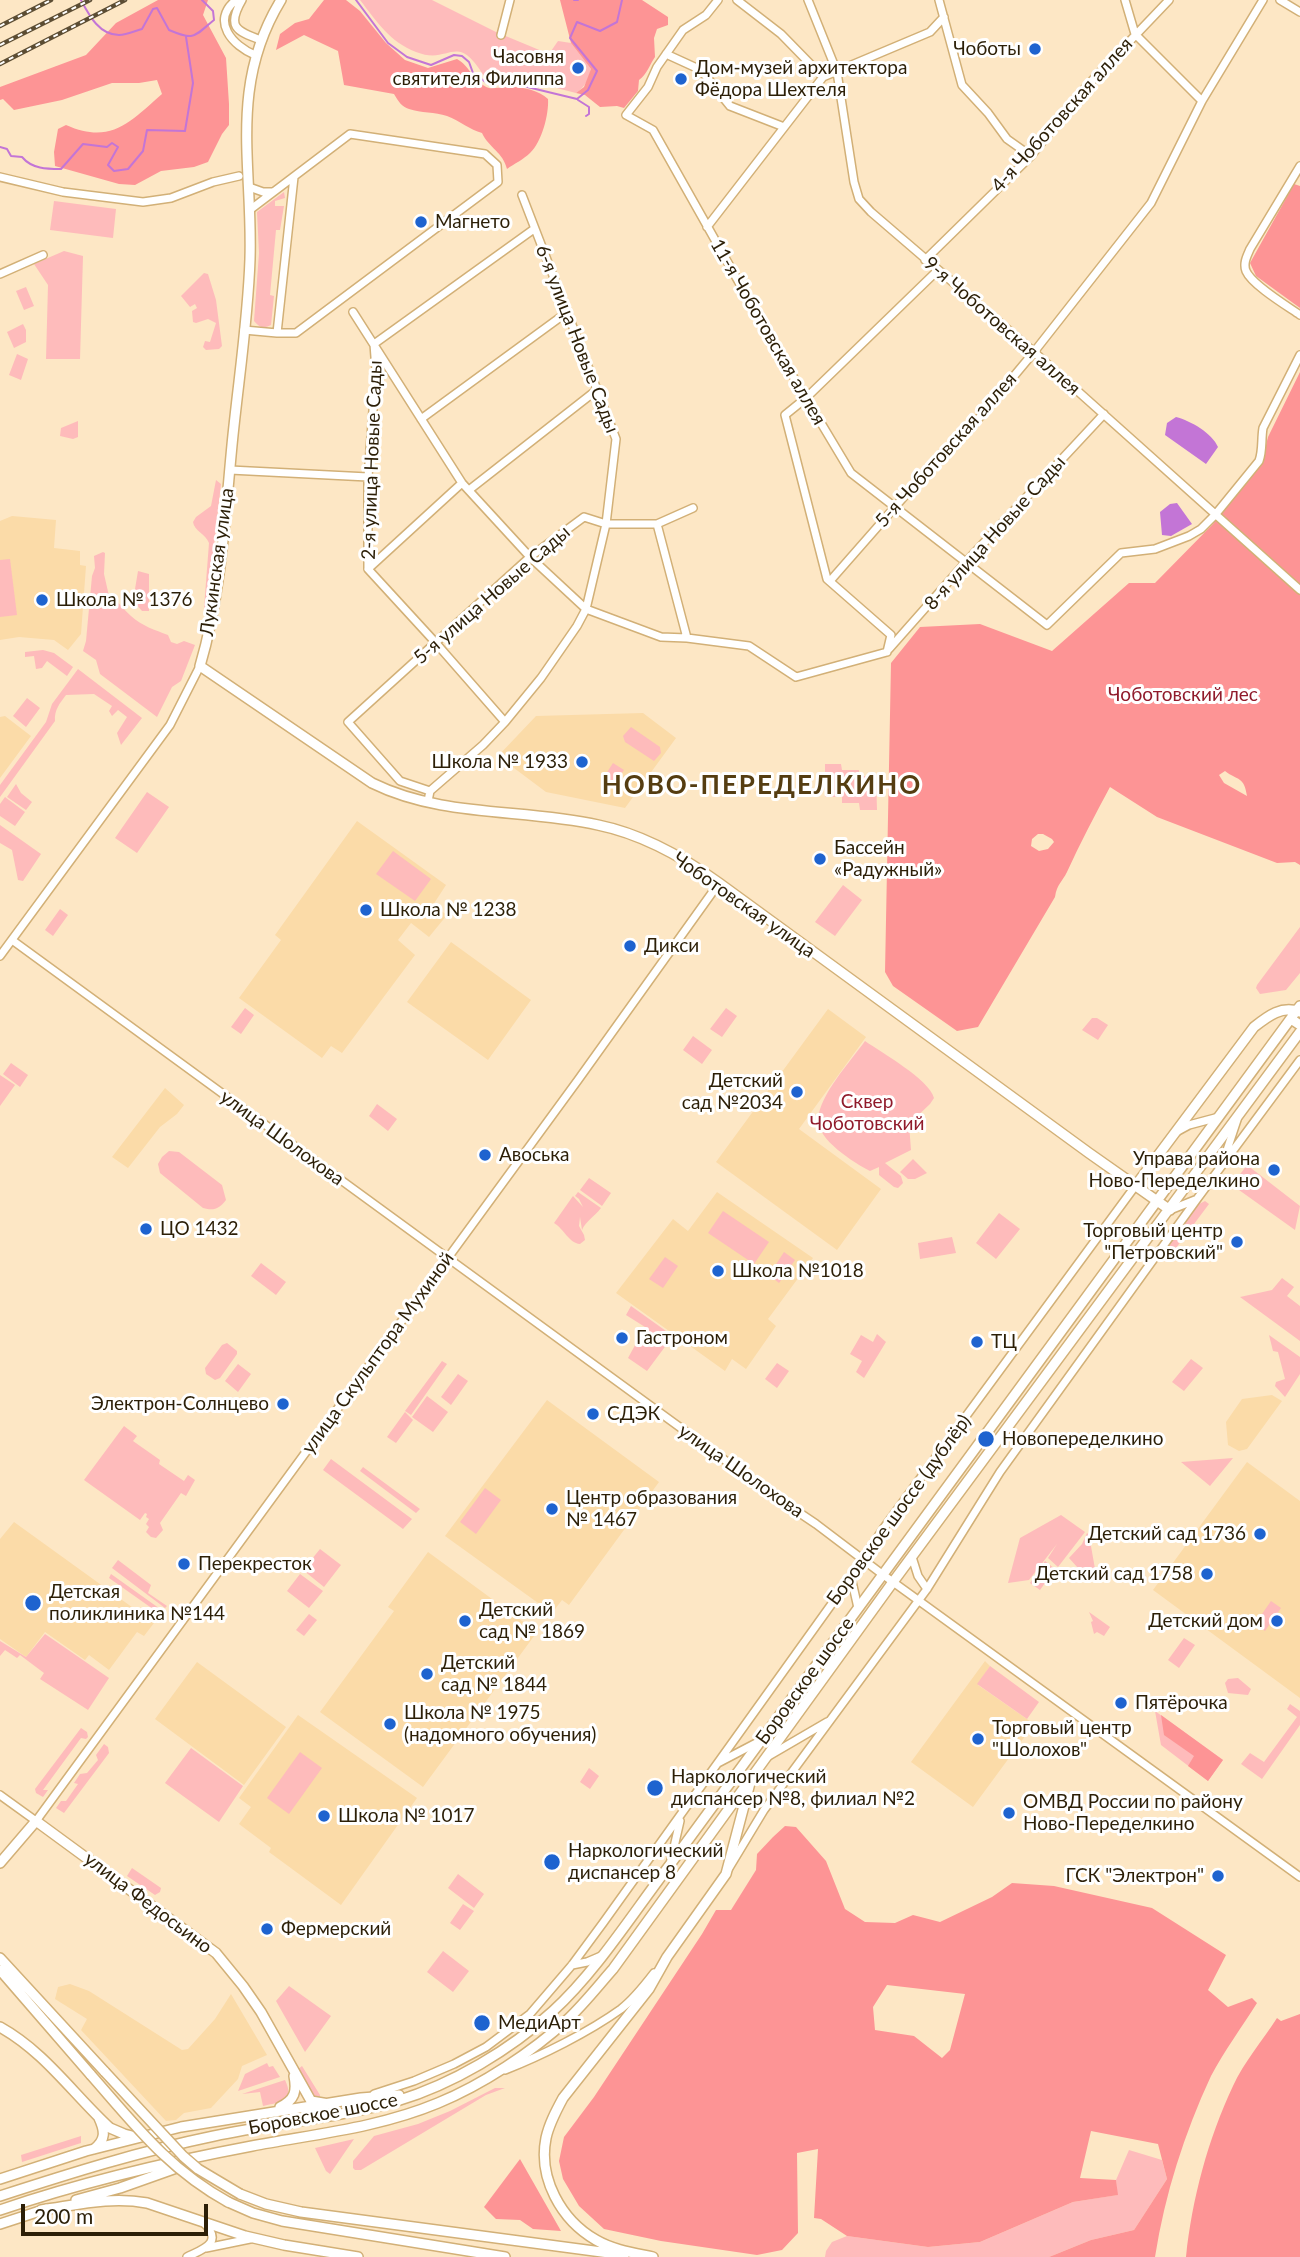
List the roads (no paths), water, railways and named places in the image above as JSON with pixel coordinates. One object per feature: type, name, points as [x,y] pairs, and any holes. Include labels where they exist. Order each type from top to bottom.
[{"type":"main road","name":"Лукинская улица","points":[[200,666],[211,624],[230,470],[250,262],[251,209],[246,147],[248,93],[261,40],[281,0]]},
{"type":"main road","name":"Чоботовская улица","points":[[200,666],[372,783],[396,794],[481,812],[555,817],[599,825],[663,848],[719,883],[1064,1136],[1170,1210]]},
{"type":"main road","name":"Боровское шоссе (дублёр)","points":[[1136,1185],[1254,1027],[1278,1011],[1289,1009],[1297,1012]]},
{"type":"main road","points":[[1297,1012],[1300,1024]]},
{"type":"main road","name":"Боровское шоссе","points":[[0,2196],[143,2152],[398,2100],[431,2088],[483,2061],[523,2035],[561,2004],[601,1956],[668,1866],[1297,1012]]},
{"type":"main road","name":"Боровское шоссе","points":[[0,2210],[111,2177],[401,2117],[445,2100],[491,2075],[561,2025],[613,1969],[893,1582],[1300,1032]]},
{"type":"main road","points":[[653,2257],[616,2249],[597,2241],[567,2216],[548,2180],[546,2140],[552,2118],[563,2098],[649,1989],[667,1957],[726,1874],[754,1772]]},
{"type":"main road","points":[[0,1863],[36,1821]]},
{"type":"main road","name":"улица Федосьино","points":[[36,1821],[216,1953],[249,1994],[311,2101],[329,2104]]},
{"type":"main road","points":[[0,1958],[183,2156],[198,2169],[240,2194],[266,2204],[340,2219],[640,2257]]},
{"type":"main road","points":[[0,1970],[170,2162],[205,2190],[253,2213],[282,2221],[505,2257]]},
{"type":"main road","points":[[0,2027],[23,2041],[63,2077],[110,2128],[138,2137]]},
{"type":"main road","points":[[267,2112],[292,2099],[295,2086],[293,2071]]},
{"type":"main road","points":[[0,2179],[94,2149],[205,2122],[360,2098],[395,2096],[431,2088]]},
{"type":"main road","points":[[94,2149],[100,2144],[104,2134],[98,2117]]},
{"type":"main road","points":[[0,2224],[120,2188],[186,2164],[251,2146]]},
{"type":"main road","points":[[41,2210],[111,2200],[130,2200],[264,2240],[358,2257]]},
{"type":"street","points":[[236,0],[226,12],[227,30],[236,45],[256,55]]},
{"type":"street","points":[[242,0],[235,13],[235,25],[241,33],[261,40]]},
{"type":"street","points":[[501,35],[510,0]]},
{"type":"street","name":"11-я Чоботовская аллея","points":[[718,0],[706,15],[683,30],[648,87],[626,115],[653,130],[851,473],[1047,625],[1121,553],[1155,549],[1189,536],[1215,515]]},
{"type":"street","points":[[737,0],[781,34],[823,78]]},
{"type":"street","name":"9-я Чоботовская аллея","points":[[808,0],[837,72],[859,199],[1300,590]]},
{"type":"street","points":[[939,0],[962,85],[1007,139],[1031,156]]},
{"type":"street","points":[[1125,0],[1135,34],[1202,101]]},
{"type":"street","name":"4-я Чоботовская аллея","points":[[925,260],[1031,156],[1085,88],[1169,0]]},
{"type":"street","name":"5-я Чоботовская аллея","points":[[830,582],[945,450],[969,430],[1034,352],[1151,202],[1202,101],[1264,0]]},
{"type":"street","points":[[1280,0],[1300,12]]},
{"type":"street","points":[[707,227],[823,78],[930,32],[944,17]]},
{"type":"street","points":[[666,54],[701,70],[730,106],[784,127]]},
{"type":"street","points":[[244,330],[296,333],[498,182],[497,165],[485,154],[350,134],[251,209]]},
{"type":"street","points":[[1300,166],[1296,179],[1256,238],[1245,261],[1247,272],[1253,281],[1300,315]]},
{"type":"street","points":[[0,177],[33,186],[143,202],[171,198],[213,182],[239,176]]},
{"type":"street","points":[[277,333],[294,177]]},
{"type":"street","points":[[249,187],[266,193],[272,192]]},
{"type":"street","name":"6-я улица Новые Сады","points":[[430,791],[505,722],[541,678],[577,626],[586,609],[606,524],[616,439],[522,195]]},
{"type":"street","name":"2-я улица Новые Сады","points":[[505,722],[368,569],[368,477],[376,370],[374,344],[534,229]]},
{"type":"street","points":[[0,274],[43,255]]},
{"type":"street","points":[[353,312],[462,483],[530,557],[586,609],[661,638],[687,638],[749,646],[796,677],[887,652],[891,635],[827,579],[785,415],[806,398],[938,270]]},
{"type":"street","points":[[421,419],[566,313]]},
{"type":"street","points":[[1215,515],[1259,461],[1263,452],[1263,428],[1300,355]]},
{"type":"street","points":[[469,490],[598,389]]},
{"type":"street","name":"8-я улица Новые Сады","points":[[887,652],[966,562],[1104,414]]},
{"type":"street","points":[[230,470],[368,477]]},
{"type":"street","points":[[368,569],[462,483]]},
{"type":"street","name":"5-я улица Новые Сады","points":[[430,791],[400,781],[348,722],[530,557],[584,517],[606,524],[657,524],[693,508]]},
{"type":"street","points":[[657,524],[687,638]]},
{"type":"street","name":"Лукинская улица","points":[[0,956],[170,725],[200,666]]},
{"type":"street","points":[[428,802],[430,791]]},
{"type":"street","name":"улица Скульптора Мухиной","points":[[36,1821],[719,883]]},
{"type":"street","name":"улица Шолохова","points":[[12,940],[1300,1877]]},
{"type":"street","points":[[726,1874],[764,1810],[927,1589],[1000,1472],[1300,1060]]},
{"type":"street","points":[[1223,1163],[1239,1114]]},
{"type":"street","points":[[1173,1136],[1189,1125],[1220,1116]]},
{"type":"street","name":"Боровское шоссе (дублёр)","points":[[360,2098],[425,2077],[486,2046],[530,2014],[572,1965],[1136,1185]]},
{"type":"street","points":[[1170,1210],[1197,1199]]},
{"type":"street","points":[[912,1557],[918,1576],[927,1589]]},
{"type":"street","points":[[851,1577],[858,1608]]},
{"type":"street","points":[[764,1759],[831,1719]]},
{"type":"street","points":[[716,1765],[761,1740]]},
{"type":"street","name":"улица Федосьино","points":[[0,1795],[36,1821]]},
{"type":"street","points":[[668,1866],[684,1810]]},
{"type":"street","points":[[572,1965],[601,1956]]},
{"type":"street","points":[[491,2075],[522,2064],[622,2008],[637,1995],[667,1957]]},
{"type":"street","points":[[204,2222],[212,2237],[207,2247]]},
{"type":"street","points":[[187,2257],[207,2247],[240,2240],[264,2240]]},
{"type":"waterway","points":[[81,0],[96,23],[106,32],[119,35],[142,29],[153,9],[157,8],[169,30],[189,36],[197,34],[214,20],[213,11],[202,0]]},
{"type":"waterway","points":[[356,0],[388,43],[407,57],[431,65],[454,55],[462,56],[469,62],[473,73],[487,83],[519,85],[577,99],[588,90],[597,71],[570,38],[577,22],[600,31],[617,22],[622,0]]},
{"type":"waterway","points":[[0,147],[7,149],[11,156],[22,157],[35,166],[61,169],[83,144],[107,147],[112,143],[118,147],[108,165],[114,171],[128,169],[143,151],[147,130],[185,131],[193,83],[186,37]]},
{"type":"waterway","points":[[578,100],[589,107],[589,114],[586,116]]},
{"type":"railway","points":[[0,26],[51,0]]},
{"type":"railway","points":[[0,45],[90,0]]},
{"type":"railway","points":[[0,64],[125,0]]},
{"type":"place","name":"Чоботы","points":[[1035,49]]},
{"type":"place","name":"Часовня святителя Филиппа","points":[[578,68]]},
{"type":"place","name":"Дом-музей архитектора Фёдора Шехтеля","points":[[681,79]]},
{"type":"place","name":"Магнето","points":[[421,222]]},
{"type":"place","name":"Школа № 1376","points":[[42,600]]},
{"type":"place","name":"Школа № 1933","points":[[582,762]]},
{"type":"place","name":"Бассейн «Радужный»","points":[[820,859]]},
{"type":"place","name":"Школа № 1238","points":[[366,910]]},
{"type":"place","name":"Дикси","points":[[630,946]]},
{"type":"place","name":"Детский сад №2034","points":[[797,1092]]},
{"type":"place","name":"Авоська","points":[[485,1155]]},
{"type":"place","name":"Управа района Ново-Переделкино","points":[[1274,1170]]},
{"type":"place","name":"ЦО 1432","points":[[146,1229]]},
{"type":"place","name":"Торговый центр \"Петровский\"","points":[[1237,1242]]},
{"type":"place","name":"Школа №1018","points":[[718,1271]]},
{"type":"place","name":"Гастроном","points":[[622,1338]]},
{"type":"place","name":"ТЦ","points":[[977,1342]]},
{"type":"place","name":"Электрон-Солнцево","points":[[283,1404]]},
{"type":"place","name":"СДЭК","points":[[593,1414]]},
{"type":"place","name":"Новопеределкино","points":[[986,1439]]},
{"type":"place","name":"Центр образования № 1467","points":[[552,1509]]},
{"type":"place","name":"Детский сад 1736","points":[[1260,1534]]},
{"type":"place","name":"Перекресток","points":[[184,1564]]},
{"type":"place","name":"Детский сад 1758","points":[[1207,1574]]},
{"type":"place","name":"Детская поликлиника №144","points":[[33,1603]]},
{"type":"place","name":"Детский сад № 1869","points":[[465,1621]]},
{"type":"place","name":"Детский дом","points":[[1277,1621]]},
{"type":"place","name":"Детский сад № 1844","points":[[427,1674]]},
{"type":"place","name":"Пятёрочка","points":[[1121,1703]]},
{"type":"place","name":"Школа № 1975 (надомного обучения)","points":[[390,1724]]},
{"type":"place","name":"Торговый центр \"Шолохов\"","points":[[978,1739]]},
{"type":"place","name":"Наркологический диспансер №8, филиал №2","points":[[655,1788]]},
{"type":"place","name":"ОМВД России по району Ново-Переделкино","points":[[1009,1813]]},
{"type":"place","name":"Школа № 1017","points":[[324,1816]]},
{"type":"place","name":"Наркологический диспансер 8","points":[[552,1862]]},
{"type":"place","name":"ГСК \"Электрон\"","points":[[1218,1876]]},
{"type":"place","name":"Фермерский","points":[[267,1929]]},
{"type":"place","name":"МедиАрт","points":[[482,2023]]},
{"type":"district","name":"НОВО-ПЕРЕДЕЛКИНО","points":[[762,786]]},
{"type":"park label","name":"Чоботовский лес","points":[[1183,695]]},
{"type":"park label","name":"Сквер Чоботовский","points":[[867,1113]]}]
